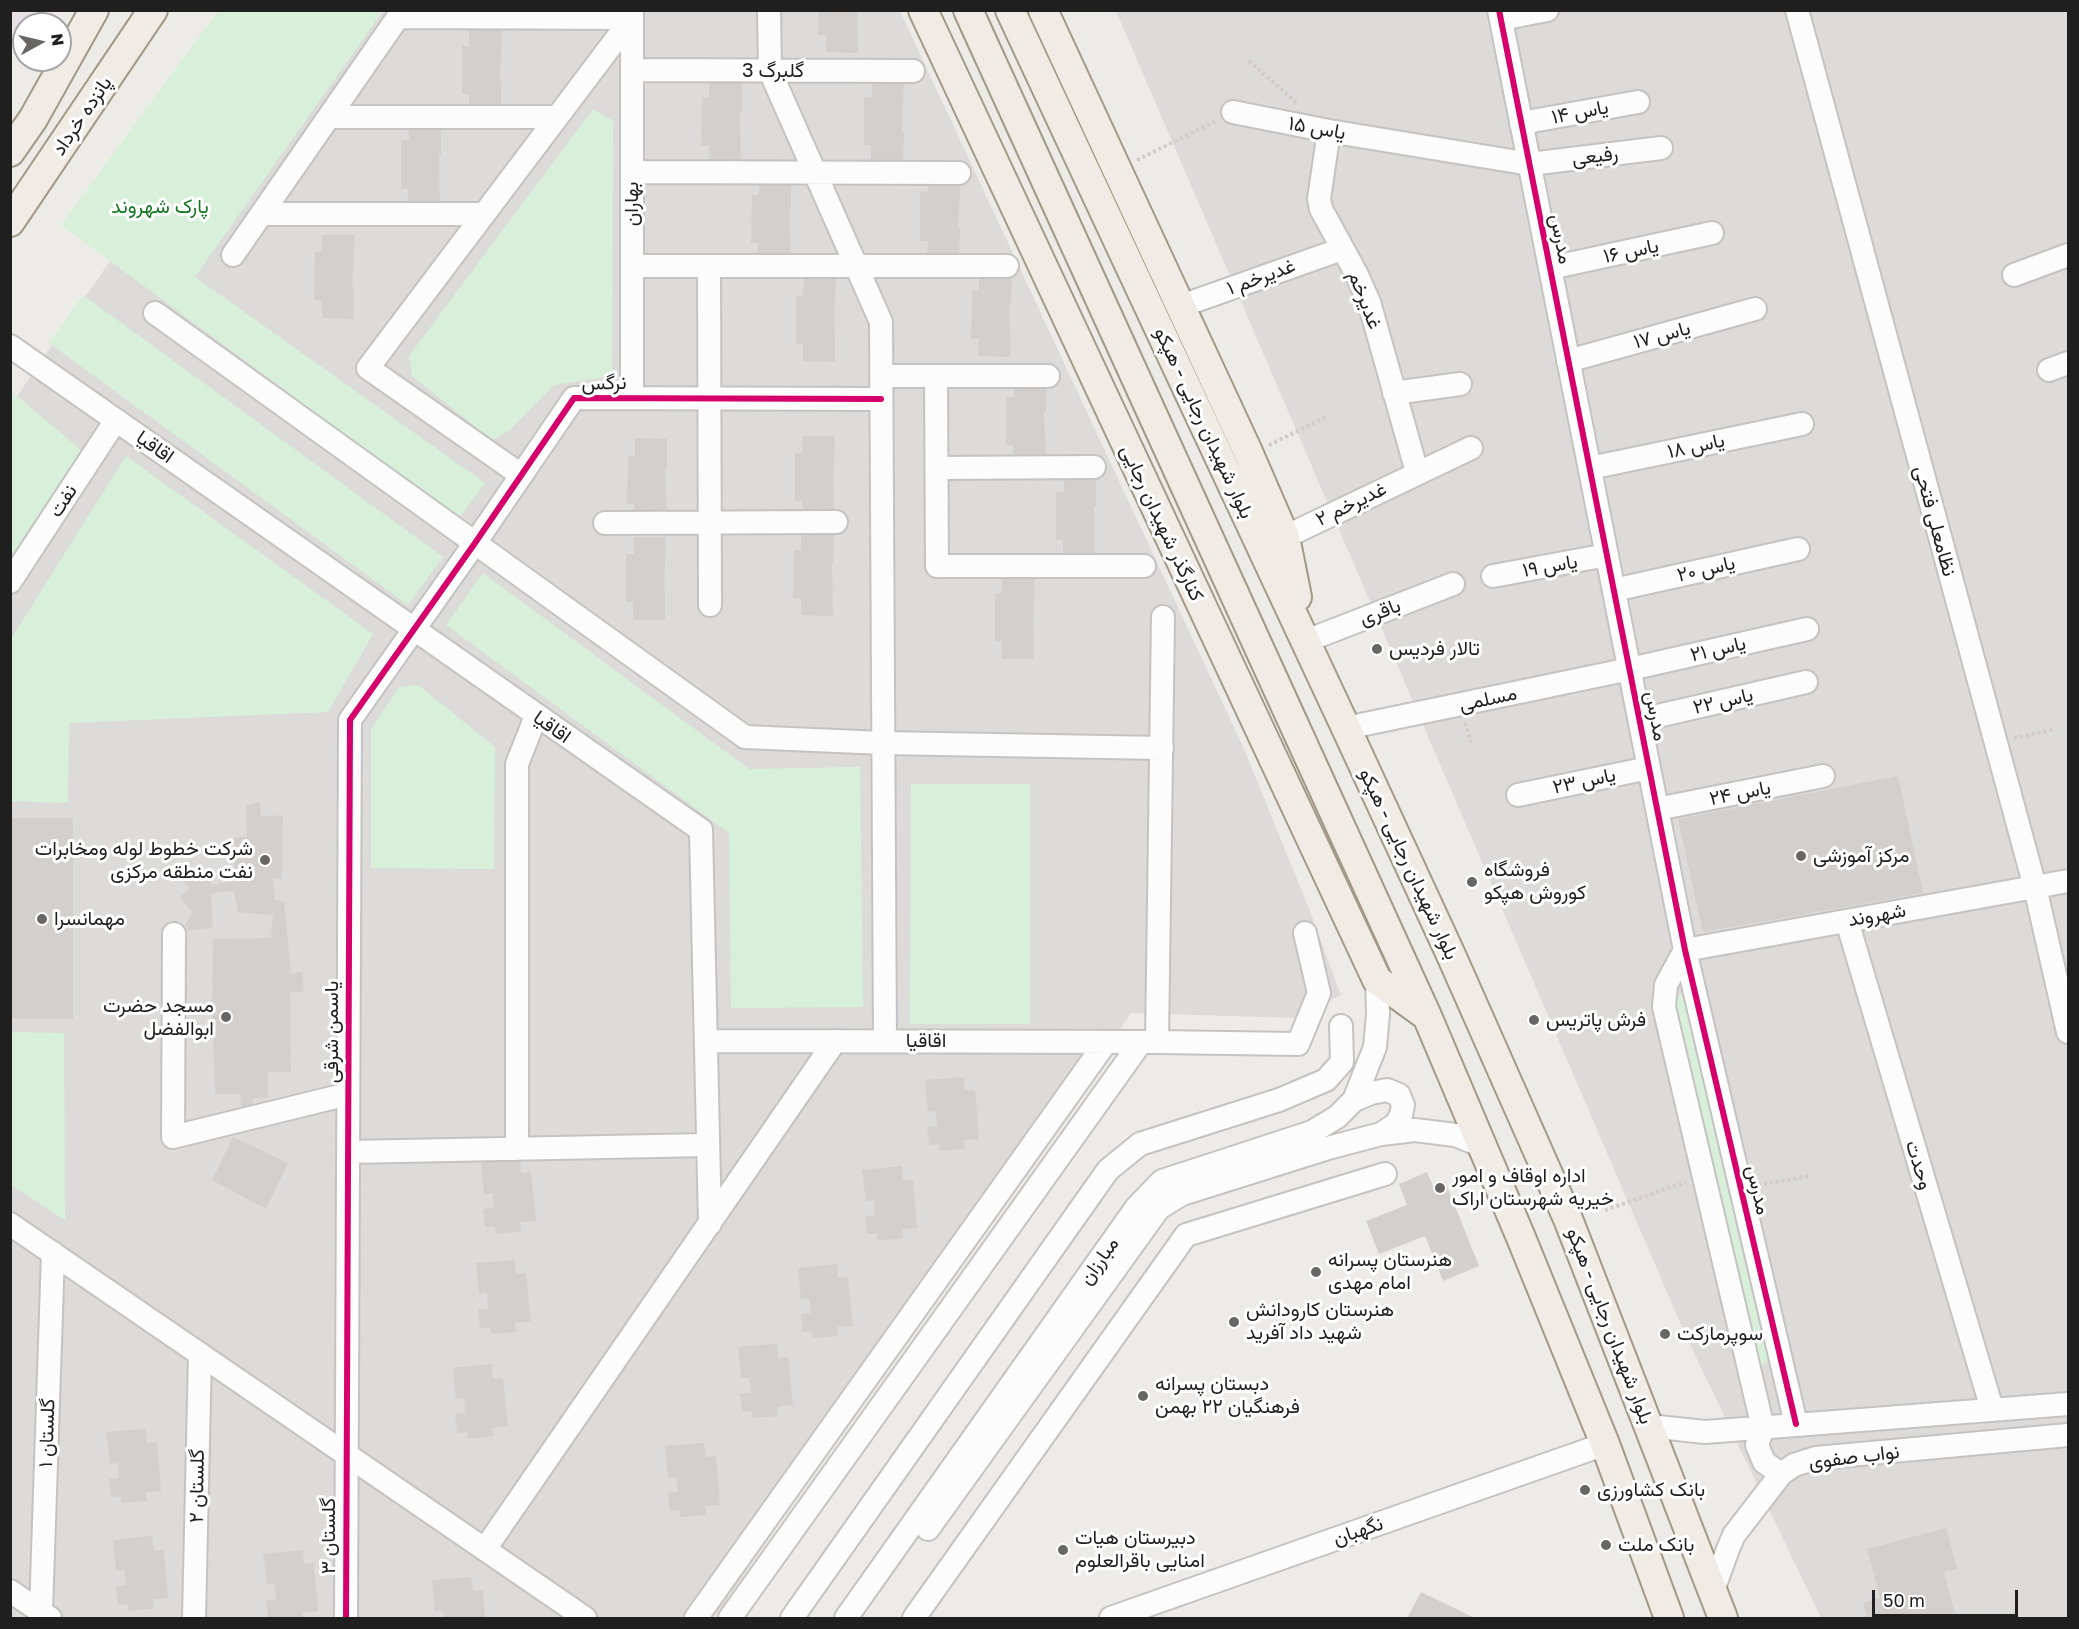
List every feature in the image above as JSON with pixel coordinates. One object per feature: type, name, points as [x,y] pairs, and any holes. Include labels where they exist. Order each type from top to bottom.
[{"type":"main road","name":"پانزده خرداد","points":[[10,152],[33,119],[94,10]]},
{"type":"main road","points":[[33,119],[113,10]]},
{"type":"main road","name":"پانزده خرداد","points":[[10,222],[153,10]]},
{"type":"main road","name":"کنارگذر شهیدان رجایی","points":[[923,10],[1377,980],[1427,1016]]},
{"type":"main road","points":[[968,10],[1427,1016],[1605,1444],[1669,1618]]},
{"type":"main road","name":"بلوار شهیدان رجایی - هپکو","points":[[1010,10],[1451,955],[1568,1219],[1718,1606]]},
{"type":"main road","points":[[1043,10],[1249,454],[1285,537],[1306,641]]},
{"type":"main road","points":[[1064,123],[1118,170]]},
{"type":"street","points":[[769,10],[770,71],[881,322],[885,1041]]},
{"type":"street","points":[[1500,15],[1547,10]]},
{"type":"street","name":"نظامعلی فتحی","points":[[1797,10],[2035,887],[2068,1032]]},
{"type":"street","points":[[233,255],[401,14],[632,14]]},
{"type":"street","points":[[521,475],[368,368],[632,14]]},
{"type":"street","name":"بهاران","points":[[632,14],[632,398]]},
{"type":"street","name":"مدرس","points":[[1500,15],[1685,950],[1796,1424]]},
{"type":"street","name":"گلبرگ 3","points":[[632,70],[913,71]]},
{"type":"street","name":"یاس ۱۴","points":[[1521,123],[1638,102]]},
{"type":"street","name":"یاس ۱۵","points":[[1233,112],[1329,131],[1530,164]]},
{"type":"street","points":[[329,117],[557,117]]},
{"type":"street","name":"غدیرخم","points":[[1329,131],[1319,199],[1326,221],[1356,273],[1369,302],[1417,472]]},
{"type":"street","name":"رفیعی","points":[[1530,164],[1661,148]]},
{"type":"street","points":[[632,172],[959,173]]},
{"type":"street","points":[[262,214],[484,214]]},
{"type":"street","name":"یاس ۱۶","points":[[1550,268],[1712,233]]},
{"type":"street","name":"غدیرخم ۱","points":[[1181,306],[1342,249]]},
{"type":"street","points":[[2014,275],[2068,255]]},
{"type":"street","points":[[632,266],[1007,266]]},
{"type":"street","points":[[709,266],[710,605]]},
{"type":"street","name":"یاس ۱۷","points":[[1568,361],[1755,309]]},
{"type":"street","points":[[155,313],[746,737],[883,743],[1162,748]]},
{"type":"street","name":"اقاقیا","points":[[10,346],[701,830],[706,1041],[1106,1042],[1152,1037],[1300,1038],[1318,993],[1305,933]]},
{"type":"street","points":[[881,376],[1048,376]]},
{"type":"street","points":[[936,376],[937,566],[1144,566]]},
{"type":"street","points":[[1394,393],[1460,384]]},
{"type":"street","name":"نرگس","points":[[414,631],[574,398],[881,399]]},
{"type":"street","name":"نفت","points":[[10,582],[116,420]]},
{"type":"street","name":"یاس ۱۸","points":[[1590,468],[1802,424]]},
{"type":"street","name":"غدیرخم ۲","points":[[1285,537],[1471,448]]},
{"type":"street","points":[[937,468],[1094,467]]},
{"type":"street","points":[[605,523],[837,522]]},
{"type":"street","name":"یاس ۲۰","points":[[1614,590],[1798,549]]},
{"type":"street","name":"یاس ۱۹","points":[[1492,576],[1607,555]]},
{"type":"street","name":"باقری","points":[[1306,641],[1453,584]]},
{"type":"street","points":[[730,1618],[1152,1037],[1162,748],[1163,617]]},
{"type":"street","name":"یاس ۲۱","points":[[1630,669],[1807,629]]},
{"type":"street","name":"یاسمن شرقی","points":[[346,1454],[351,720],[414,631]]},
{"type":"street","name":"مسلمی","points":[[1346,728],[1630,669]]},
{"type":"street","name":"یاس ۲۲","points":[[1640,720],[1806,682]]},
{"type":"street","points":[[517,1149],[517,764],[536,716]]},
{"type":"street","name":"یاس ۲۳","points":[[1518,795],[1649,768]]},
{"type":"street","name":"یاس ۲۴","points":[[1657,809],[1823,776]]},
{"type":"street","name":"شهروند","points":[[1685,950],[2068,881]]},
{"type":"street","name":"وحدت","points":[[1846,921],[1992,1409]]},
{"type":"street","points":[[174,934],[173,1137],[348,1094]]},
{"type":"street","points":[[1685,950],[1666,985],[1664,1007],[1763,1428],[1757,1445],[1761,1457],[1769,1467],[1781,1474]]},
{"type":"street","name":"مبارزان","points":[[846,1618],[1136,1208],[1162,1181],[1312,1131],[1337,1117],[1354,1100],[1375,1047],[1378,1014],[1377,980]]},
{"type":"street","points":[[792,1618],[1108,1170],[1140,1144],[1279,1100],[1326,1080],[1342,1062],[1341,1026]]},
{"type":"street","points":[[706,1041],[710,1224]]},
{"type":"street","points":[[485,1550],[835,1041]]},
{"type":"street","points":[[696,1618],[1106,1042]]},
{"type":"street","points":[[1354,1100],[1387,1090],[1399,1095],[1403,1105],[1401,1115],[1396,1124],[1381,1134]]},
{"type":"street","name":"مبارزان","points":[[865,1618],[1159,1208],[1182,1194],[1328,1148],[1381,1134],[1415,1130],[1455,1135],[1483,1146]]},
{"type":"street","points":[[348,1152],[708,1145]]},
{"type":"street","points":[[914,1618],[1186,1235],[1385,1174]]},
{"type":"street","points":[[10,1224],[585,1618]]},
{"type":"street","name":"گلستان ۱","points":[[45,1615],[53,1253]]},
{"type":"street","name":"گلستان ۲","points":[[194,1618],[200,1353]]},
{"type":"street","name":"نواب صفوی","points":[[1649,1426],[1705,1432],[2068,1404]]},
{"type":"street","name":"نواب صفوی","points":[[1718,1606],[1728,1549],[1734,1536],[1781,1474],[1794,1465],[1816,1458],[2068,1435]]},
{"type":"street","name":"نگهبان","points":[[1111,1618],[1605,1444]]},
{"type":"street","name":"گلستان ۳","points":[[346,1454],[346,1618]]},
{"type":"street","points":[[10,1591],[45,1615]]},
{"type":"path","points":[[1249,61],[1302,108]]},
{"type":"path","points":[[1118,170],[1233,112]]},
{"type":"path","points":[[1249,454],[1326,417]]},
{"type":"path","points":[[1995,743],[2052,730]]},
{"type":"path","points":[[1605,1210],[1703,1175]]},
{"type":"path","points":[[1752,1186],[1810,1176]]},
{"type":"shaded area","points":[[11,10],[35,11],[12,12],[11,48]]},
{"type":"shaded area","points":[[282,11],[900,11],[1244,749],[1308,906],[1341,995],[1294,1018],[1131,1013],[714,1618],[11,1618],[11,405]]},
{"type":"shaded area","points":[[1116,11],[2068,11],[2068,1618],[1821,1618],[1685,1334]]},
{"type":"green space","name":"پارک شهروند","points":[[218,11],[383,11],[195,277],[485,483],[459,518],[61,225]]},
{"type":"green space","points":[[593,109],[613,121],[612,376],[554,385],[509,431],[492,440],[412,376],[409,356]]},
{"type":"green space","points":[[83,295],[443,557],[408,605],[49,343]]},
{"type":"green space","points":[[11,391],[81,450],[11,558]]},
{"type":"green space","points":[[126,456],[373,634],[328,712],[69,723],[68,803],[11,801],[11,639]]},
{"type":"green space","points":[[483,573],[749,769],[860,767],[863,1007],[731,1008],[729,833],[446,625]]},
{"type":"green space","points":[[418,685],[495,747],[494,869],[371,868],[371,729],[399,687]]},
{"type":"green space","points":[[911,784],[1030,784],[1030,1024],[910,1024]]},
{"type":"green space","points":[[1684,993],[1769,1355],[1765,1364],[1756,1363],[1671,1002],[1678,994]]},
{"type":"green space","points":[[11,1032],[64,1033],[65,1220],[11,1185]]},
{"type":"building","points":[[819,10],[857,10],[858,53],[826,52],[826,35],[818,35]]},
{"type":"building","points":[[469,28],[502,29],[501,112],[469,112],[469,94],[462,94],[462,46],[469,46]]},
{"type":"building","points":[[872,79],[904,80],[903,163],[871,163],[871,145],[864,145],[864,97],[872,97]]},
{"type":"building","points":[[709,80],[742,80],[741,164],[709,163],[709,146],[701,146],[702,97],[709,98]]},
{"type":"building","points":[[409,123],[441,123],[440,207],[408,206],[408,189],[401,189],[401,140],[409,140]]},
{"type":"building","points":[[928,175],[961,175],[959,258],[927,258],[928,241],[920,241],[920,192],[928,192]]},
{"type":"building","points":[[759,177],[791,177],[791,209],[789,209],[791,261],[758,260],[758,243],[751,243],[752,195],[759,195]]},
{"type":"building","points":[[322,235],[355,235],[352,287],[354,287],[354,319],[322,318],[322,300],[314,300],[315,252],[322,252]]},
{"type":"building","points":[[979,273],[1012,273],[1011,305],[1009,305],[1011,357],[978,356],[979,339],[971,339],[972,290],[979,291]]},
{"type":"building","points":[[804,278],[836,278],[835,362],[803,361],[803,344],[796,344],[796,296],[803,296]]},
{"type":"building","points":[[1014,380],[1046,380],[1046,411],[1044,411],[1046,463],[1013,463],[1013,445],[1006,445],[1006,397],[1014,397]]},
{"type":"building","points":[[803,436],[835,436],[834,519],[802,519],[802,501],[795,501],[795,453],[802,453]]},
{"type":"building","points":[[635,438],[667,439],[667,470],[665,470],[667,522],[634,522],[634,504],[627,504],[628,456],[635,456]]},
{"type":"building","points":[[1064,474],[1096,475],[1095,558],[1063,558],[1063,540],[1056,540],[1056,492],[1064,492]]},
{"type":"building","points":[[801,532],[834,533],[833,616],[801,615],[801,598],[793,598],[794,550],[801,550]]},
{"type":"building","points":[[634,537],[666,537],[665,620],[633,620],[633,602],[626,602],[626,554],[634,554]]},
{"type":"building","points":[[1002,576],[1035,576],[1034,659],[1002,659],[1002,641],[995,641],[995,593],[1002,593]]},
{"type":"building","name":"مرکز آموزشی","points":[[1898,776],[1923,893],[1703,932],[1678,819]]},
{"type":"building","points":[[260,802],[261,817],[283,815],[282,879],[273,878],[275,900],[284,901],[291,974],[302,971],[304,992],[290,992],[291,1072],[268,1072],[268,1098],[253,1098],[252,1107],[241,1108],[240,1094],[215,1094],[213,939],[271,938],[273,915],[238,912],[234,891],[211,893],[213,927],[188,931],[186,923],[193,913],[180,897],[190,888],[183,881],[197,867],[213,885],[235,880],[233,838],[247,837],[246,806]]},
{"type":"building","name":"مهمانسرا","points":[[10,818],[73,818],[73,1019],[10,1019]]},
{"type":"building","points":[[964,1077],[965,1091],[975,1090],[979,1139],[964,1140],[965,1149],[939,1151],[939,1144],[929,1145],[927,1127],[937,1126],[936,1111],[928,1112],[925,1080]]},
{"type":"building","points":[[233,1137],[288,1163],[266,1209],[212,1180]]},
{"type":"building","points":[[520,1159],[521,1173],[531,1172],[536,1221],[520,1222],[521,1231],[496,1234],[495,1227],[485,1227],[483,1209],[494,1208],[492,1193],[484,1194],[481,1163]]},
{"type":"building","points":[[902,1166],[903,1180],[913,1180],[917,1228],[902,1229],[903,1238],[877,1241],[877,1234],[867,1234],[865,1216],[875,1215],[874,1200],[866,1201],[862,1170]]},
{"type":"building","points":[[1427,1172],[1433,1186],[1445,1181],[1479,1266],[1443,1281],[1425,1236],[1379,1254],[1366,1221],[1407,1205],[1399,1184]]},
{"type":"building","points":[[515,1260],[516,1274],[526,1273],[531,1321],[515,1323],[516,1332],[491,1334],[490,1327],[480,1328],[478,1309],[488,1309],[487,1293],[479,1294],[476,1263]]},
{"type":"building","points":[[837,1264],[838,1278],[848,1277],[853,1326],[837,1327],[838,1336],[813,1338],[812,1331],[803,1332],[801,1314],[811,1313],[809,1298],[801,1299],[798,1268]]},
{"type":"building","points":[[777,1344],[778,1358],[788,1357],[793,1405],[777,1407],[778,1416],[753,1418],[752,1411],[742,1412],[740,1393],[751,1393],[749,1378],[741,1378],[738,1347]]},
{"type":"building","points":[[492,1364],[493,1379],[503,1378],[508,1426],[492,1428],[493,1436],[468,1439],[467,1432],[457,1433],[455,1414],[465,1413],[464,1398],[456,1399],[453,1368]]},
{"type":"building","points":[[146,1429],[147,1443],[157,1442],[161,1491],[146,1492],[147,1501],[121,1503],[121,1496],[111,1497],[109,1479],[119,1478],[118,1463],[110,1464],[106,1432]]},
{"type":"building","points":[[704,1443],[706,1457],[716,1456],[720,1505],[705,1506],[706,1515],[680,1517],[679,1510],[670,1511],[668,1493],[678,1492],[676,1477],[668,1478],[665,1446]]},
{"type":"building","points":[[1946,1528],[1957,1569],[1944,1572],[1956,1617],[1969,1613],[1970,1618],[1867,1618],[1863,1603],[1880,1598],[1867,1549]]},
{"type":"building","points":[[152,1536],[154,1550],[164,1550],[168,1598],[153,1599],[154,1608],[128,1611],[128,1604],[118,1605],[116,1586],[126,1585],[124,1570],[116,1571],[113,1540]]},
{"type":"building","points":[[303,1550],[304,1564],[314,1563],[318,1611],[303,1613],[303,1618],[268,1618],[266,1600],[276,1599],[275,1584],[267,1584],[263,1554]]},
{"type":"building","points":[[471,1577],[473,1591],[483,1590],[485,1618],[444,1618],[443,1611],[435,1611],[432,1580]]},
{"type":"building","points":[[1421,1592],[1475,1618],[1407,1618]]},
{"type":"cycle path","points":[[1499,10],[1685,950],[1796,1424]]},
{"type":"cycle path","points":[[346,1618],[350,720],[574,398],[881,399]]},
{"type":"place","name":"تالار فردیس","points":[[1377,649]]},
{"type":"place","name":"مرکز آموزشی","points":[[1801,856]]},
{"type":"place","name":"شرکت خطوط لوله ومخابرات نفت منطقه مرکزی","points":[[265,860]]},
{"type":"place","name":"فروشگاه کوروش هپکو","points":[[1472,882]]},
{"type":"place","name":"مهمانسرا","points":[[42,919]]},
{"type":"place","name":"مسجد حضرت ابوالفضل","points":[[226,1017]]},
{"type":"place","name":"فرش پاتریس","points":[[1534,1020]]},
{"type":"place","name":"اداره اوقاف و امور خیریه شهرستان اراک","points":[[1440,1188]]},
{"type":"place","name":"هنرستان پسرانه امام مهدی","points":[[1316,1272]]},
{"type":"place","name":"هنرستان کارودانش شهید داد آفرید","points":[[1234,1322]]},
{"type":"place","name":"سوپرمارکت","points":[[1665,1334]]},
{"type":"place","name":"دبستان پسرانه فرهنگیان ۲۲ بهمن","points":[[1143,1396]]},
{"type":"place","name":"بانک کشاورزی","points":[[1585,1490]]},
{"type":"place","name":"بانک ملت","points":[[1606,1545]]},
{"type":"place","name":"دبیرستان هیات امنایی باقرالعلوم","points":[[1063,1550]]}]
